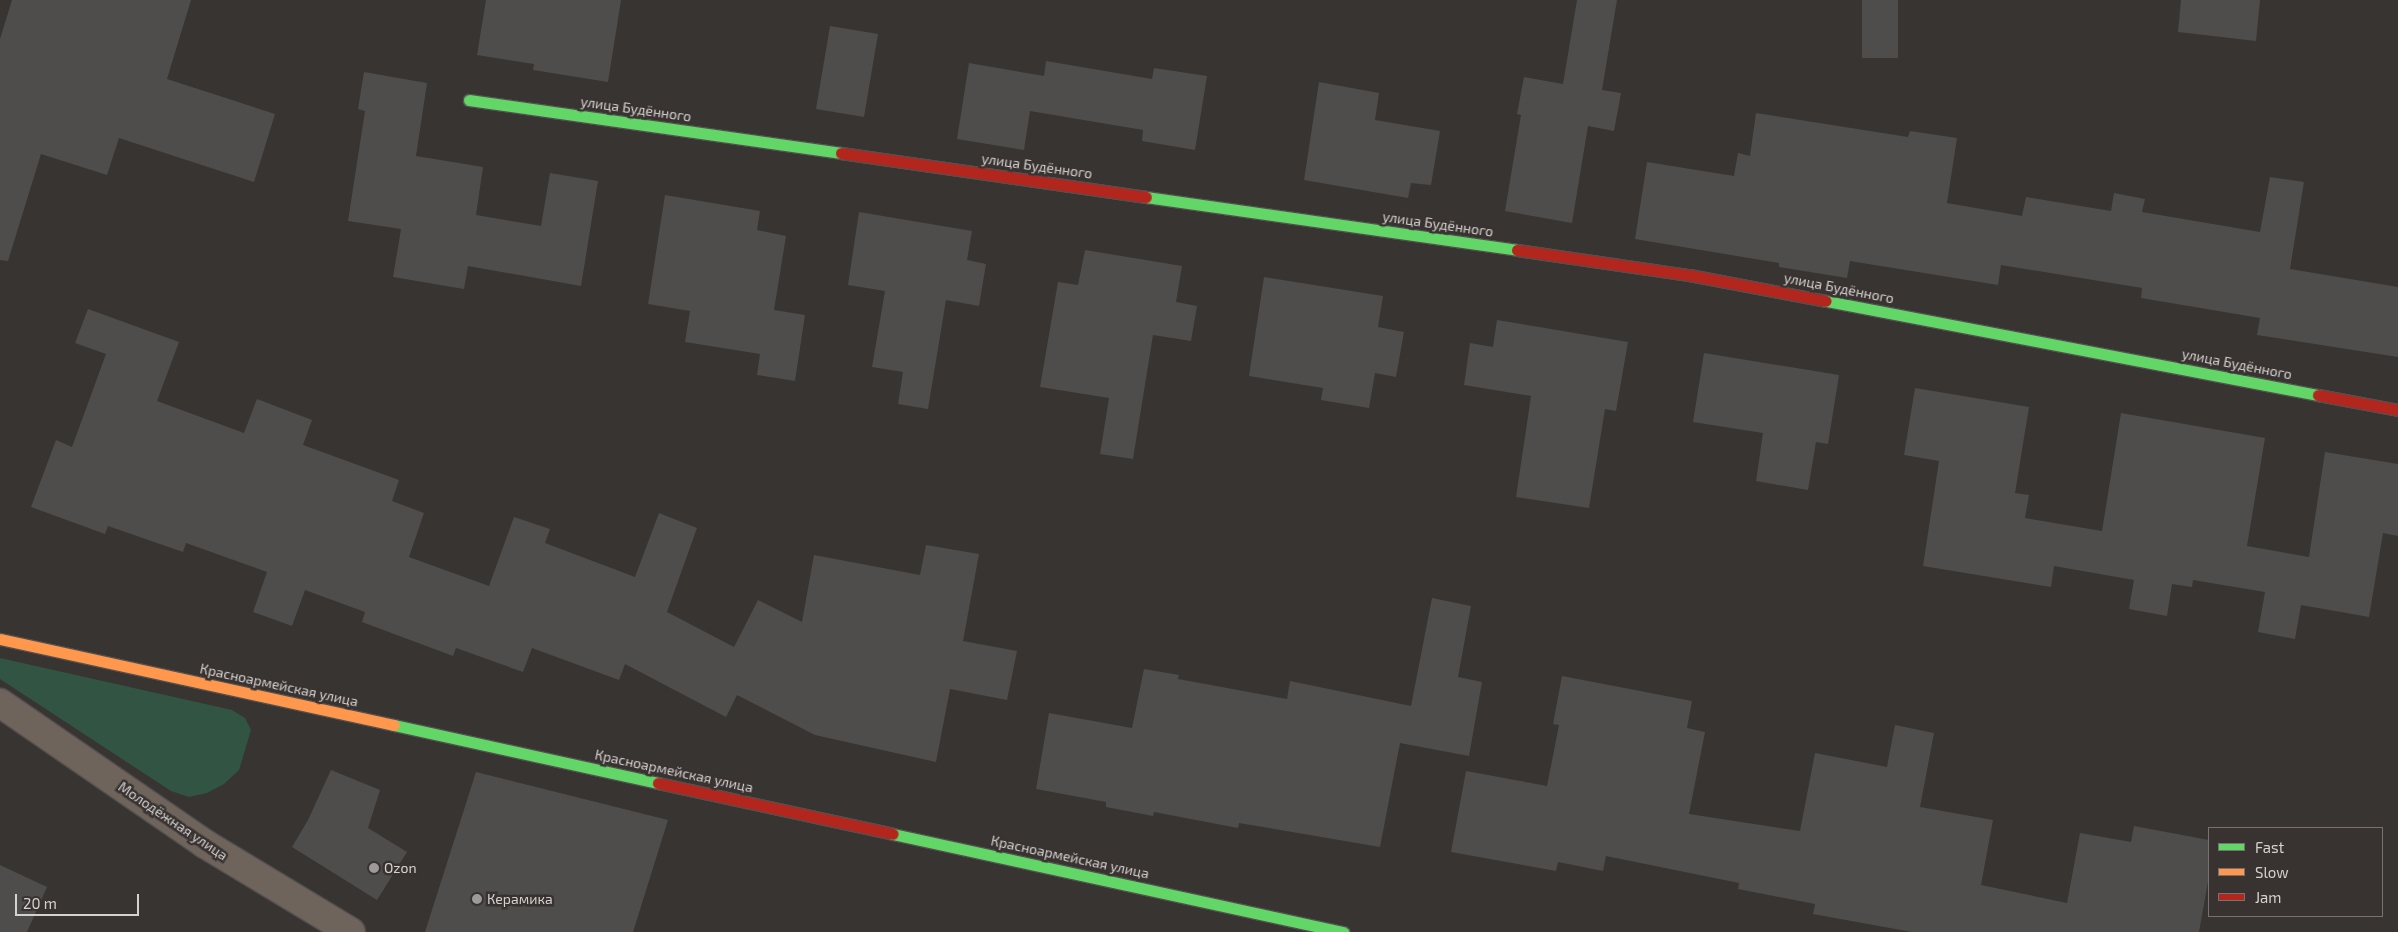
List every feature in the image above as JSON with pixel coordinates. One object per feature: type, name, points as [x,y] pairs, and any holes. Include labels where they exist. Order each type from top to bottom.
[{"type":"street","name":"улица Будённого","points":[[469,100],[1689,275],[2398,410]]},
{"type":"street","name":"Красноармейская улица","points":[[0,639],[1343,932]]},
{"type":"street","name":"Молодёжная улица","points":[[0,703],[205,844],[351,932]]},
{"type":"green space","points":[[0,658],[232,710],[245,718],[251,730],[239,770],[224,784],[207,793],[189,797],[171,791],[0,679]]},
{"type":"building","points":[[12,0],[191,0],[167,79],[275,114],[254,182],[119,138],[107,175],[41,154],[8,261],[0,260],[0,39]]},
{"type":"building","points":[[486,0],[621,0],[608,82],[533,70],[534,64],[477,55]]},
{"type":"building","points":[[1577,0],[1617,0],[1602,90],[1621,93],[1614,131],[1588,126],[1572,223],[1505,211],[1521,115],[1517,114],[1524,77],[1563,84]]},
{"type":"building","points":[[1862,0],[1898,0],[1898,58],[1862,58]]},
{"type":"building","points":[[2181,0],[2260,0],[2256,41],[2178,32]]},
{"type":"building","points":[[830,26],[878,34],[864,117],[816,109]]},
{"type":"building","points":[[1046,61],[1152,79],[1154,68],[1207,76],[1195,150],[1142,141],[1143,130],[1030,111],[1024,150],[957,139],[969,63],[1044,76]]},
{"type":"building","points":[[364,72],[427,83],[416,156],[483,167],[476,215],[541,226],[550,173],[598,181],[581,286],[468,266],[464,289],[393,277],[401,229],[348,221],[365,111],[358,109]]},
{"type":"building","points":[[1319,82],[1379,93],[1375,120],[1440,131],[1431,185],[1411,183],[1408,198],[1304,180]]},
{"type":"building","points":[[1756,113],[1908,137],[1910,131],[1957,138],[1947,203],[2022,216],[2026,197],[2111,211],[2114,193],[2145,199],[2142,212],[2260,232],[2270,177],[2304,182],[2290,269],[2398,287],[2398,357],[2257,335],[2260,318],[2141,298],[2142,288],[2001,265],[1998,285],[1850,261],[1847,278],[1779,267],[1779,263],[1635,239],[1647,162],[1734,176],[1738,153],[1750,156]]},
{"type":"building","points":[[665,195],[760,211],[757,230],[786,236],[774,310],[805,315],[795,381],[757,375],[760,354],[685,342],[690,311],[648,304]]},
{"type":"building","points":[[859,212],[972,231],[967,260],[986,264],[979,306],[946,300],[928,409],[898,404],[903,372],[872,367],[885,291],[848,285]]},
{"type":"building","points":[[1085,250],[1182,266],[1176,302],[1197,306],[1191,341],[1153,335],[1133,459],[1100,454],[1109,398],[1040,387],[1058,282],[1078,285]]},
{"type":"building","points":[[1264,277],[1383,296],[1378,327],[1404,332],[1396,377],[1375,373],[1369,408],[1321,400],[1323,388],[1249,376]]},
{"type":"building","points":[[88,309],[179,342],[157,401],[244,433],[257,399],[312,420],[303,445],[399,480],[392,501],[424,513],[409,557],[489,586],[514,517],[550,529],[545,543],[635,577],[659,513],[697,528],[667,612],[734,647],[758,600],[802,622],[814,555],[920,575],[926,545],[979,554],[963,641],[1017,651],[1007,700],[950,689],[936,762],[815,735],[737,695],[726,717],[625,664],[619,680],[532,648],[523,672],[456,648],[453,656],[362,622],[365,612],[305,590],[292,626],[253,612],[267,572],[186,543],[183,552],[108,526],[105,534],[31,507],[56,440],[72,447],[106,354],[75,343]]},
{"type":"building","points":[[1497,320],[1628,342],[1616,411],[1605,409],[1589,508],[1516,497],[1531,396],[1464,385],[1470,343],[1493,347]]},
{"type":"building","points":[[1704,353],[1839,375],[1828,444],[1816,442],[1808,490],[1756,481],[1763,433],[1693,422]]},
{"type":"building","points":[[1915,388],[2029,407],[2015,493],[2029,495],[2025,518],[2102,531],[2121,413],[2265,438],[2247,546],[2309,557],[2325,452],[2398,464],[2398,536],[2383,533],[2369,617],[2301,605],[2295,639],[2258,632],[2265,592],[2193,580],[2192,587],[2172,584],[2167,616],[2129,609],[2134,580],[2054,566],[2051,587],[1923,566],[1939,461],[1904,455]]},
{"type":"building","points":[[1432,598],[1471,606],[1458,677],[1482,682],[1469,756],[1400,743],[1380,847],[1239,823],[1238,828],[1154,812],[1153,816],[1106,807],[1106,802],[1036,789],[1049,713],[1132,728],[1144,669],[1179,675],[1178,679],[1287,699],[1290,681],[1411,706]]},
{"type":"building","points":[[1562,676],[1692,701],[1687,728],[1705,732],[1689,814],[1800,831],[1815,753],[1887,767],[1895,725],[1934,733],[1920,807],[1993,820],[1981,885],[2067,903],[2080,833],[2131,842],[2134,826],[2208,840],[2208,882],[2199,932],[1912,932],[1813,914],[1815,904],[1738,889],[1739,883],[1606,856],[1603,871],[1558,862],[1556,871],[1451,852],[1466,771],[1547,786],[1559,725],[1553,724]]},
{"type":"building","points":[[331,770],[380,790],[368,828],[407,852],[377,900],[292,847],[308,820]]},
{"type":"building","points":[[476,772],[668,820],[633,932],[425,932]]},
{"type":"building","points":[[0,865],[47,887],[27,932],[0,932]]},
{"type":"traffic: fast","points":[[469,100],[841,153]]},
{"type":"traffic: fast","points":[[1146,197],[1517,250]]},
{"type":"traffic: fast","points":[[1826,301],[2318,395]]},
{"type":"traffic: fast","points":[[394,725],[658,783]]},
{"type":"traffic: fast","points":[[893,834],[1343,932]]},
{"type":"traffic: slow","points":[[0,639],[394,725]]},
{"type":"traffic: jam","points":[[841,153],[1146,197]]},
{"type":"traffic: jam","points":[[1517,250],[1689,275],[1826,301]]},
{"type":"traffic: jam","points":[[2318,395],[2398,410]]},
{"type":"traffic: jam","points":[[658,783],[893,834]]},
{"type":"place","name":"Ozon","points":[[374,868]]},
{"type":"place","name":"Керамика","points":[[477,899]]}]
